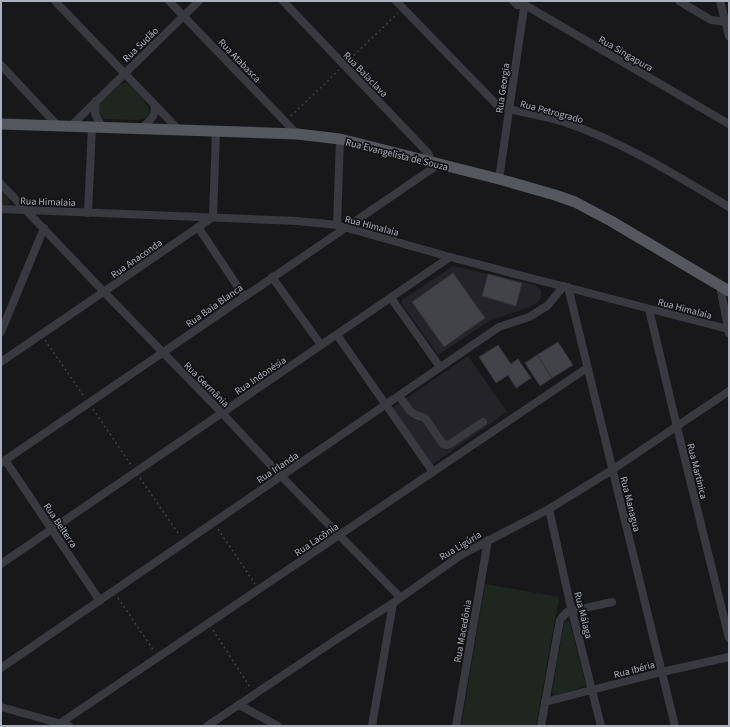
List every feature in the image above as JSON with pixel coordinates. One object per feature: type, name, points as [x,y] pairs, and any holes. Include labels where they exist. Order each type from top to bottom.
[{"type":"main road","name":"Rua Evangelista de Souza","points":[[1,124],[297,134],[340,139],[499,178],[538,189],[575,202],[611,221],[725,289]]},
{"type":"street","points":[[55,1],[178,129]]},
{"type":"street","name":"Rua Atabasca","points":[[169,1],[297,134]]},
{"type":"street","name":"Rua Sudão","points":[[71,126],[124,72],[198,1]]},
{"type":"street","name":"Rua Balaclava","points":[[283,1],[422,146],[435,163]]},
{"type":"street","name":"Rua Petrogrado","points":[[396,1],[498,106],[555,120],[604,138],[637,153],[729,207]]},
{"type":"street","name":"Rua Singapura","points":[[513,1],[517,5],[525,3],[729,124]]},
{"type":"street","points":[[679,1],[711,20],[726,22]]},
{"type":"street","points":[[720,1],[729,36]]},
{"type":"street","name":"Rua Georgia","points":[[499,178],[525,3]]},
{"type":"street","points":[[1,66],[58,126]]},
{"type":"street","points":[[88,212],[97,127],[95,114],[96,102]]},
{"type":"street","points":[[142,128],[154,116],[154,104]]},
{"type":"street","points":[[38,125],[44,118],[43,110]]},
{"type":"street","points":[[212,217],[216,132]]},
{"type":"street","points":[[340,139],[341,226]]},
{"type":"street","name":"Rua Baia Blanca","points":[[3,461],[272,277],[341,226],[435,163]]},
{"type":"street","name":"Rua Germânia","points":[[1,184],[281,476],[400,597]]},
{"type":"street","name":"Rua Himalaia","points":[[1,209],[297,220],[341,226],[450,257],[649,309],[728,332]]},
{"type":"street","name":"Rua Anaconda","points":[[1,362],[212,217]]},
{"type":"street","points":[[198,227],[244,296]]},
{"type":"street","points":[[1,332],[44,228]]},
{"type":"street","name":"Rua Indonésia","points":[[1,564],[450,257]]},
{"type":"street","points":[[272,277],[321,345]]},
{"type":"street","name":"Rua Irlanda","points":[[1,668],[499,327],[504,324],[529,317],[547,306],[551,299],[566,287]]},
{"type":"street","name":"Rua Managua","points":[[566,287],[657,646],[675,726]]},
{"type":"street","points":[[725,289],[728,332]]},
{"type":"street","points":[[390,298],[440,368]]},
{"type":"street","name":"Rua Martinica","points":[[649,309],[729,638]]},
{"type":"street","points":[[337,335],[432,472]]},
{"type":"street","name":"Rua Lacônia","points":[[62,725],[259,589],[587,368]]},
{"type":"street","name":"Rua Ligúria","points":[[208,726],[393,603],[461,555],[549,509],[612,470],[729,391]]},
{"type":"street","points":[[399,396],[410,411],[425,418],[440,441],[446,445],[450,444],[483,422]]},
{"type":"street","name":"Rua Belterra","points":[[3,461],[52,529],[100,601]]},
{"type":"street","name":"Rua Málaga","points":[[549,509],[572,611],[601,726]]},
{"type":"street","name":"Rua Macedônia","points":[[456,726],[488,540]]},
{"type":"street","points":[[541,726],[560,620],[564,614],[572,611],[612,602]]},
{"type":"street","points":[[372,726],[393,603]]},
{"type":"street","name":"Rua Ibéria","points":[[545,702],[662,672],[729,657]]},
{"type":"street","points":[[238,705],[278,726]]},
{"type":"street","points":[[1,707],[62,725]]},
{"type":"path","points":[[42,335],[184,542]]},
{"type":"path","points":[[213,523],[259,589]]},
{"type":"path","points":[[113,591],[158,658]]},
{"type":"path","points":[[209,623],[254,694]]},
{"type":"shaded area","points":[[120,84],[128,84],[142,98],[149,109],[149,114],[146,118],[138,120],[103,118],[98,111],[101,102]]},
{"type":"shaded area","points":[[1,190],[9,199],[9,204],[1,205]]},
{"type":"shaded area","points":[[453,266],[535,285],[541,290],[541,298],[537,303],[529,307],[491,320],[438,355],[402,304],[402,300]]},
{"type":"shaded area","points":[[468,356],[507,412],[430,466],[391,409]]},
{"type":"shaded area","points":[[485,584],[559,597],[536,726],[461,726]]},
{"type":"shaded area","points":[[566,621],[570,623],[586,686],[554,696],[552,692],[564,623]]},
{"type":"building","points":[[453,273],[485,318],[444,347],[412,302]]},
{"type":"building","points":[[488,274],[522,283],[516,306],[482,296]]},
{"type":"building","points":[[558,342],[573,365],[552,378],[537,355]]},
{"type":"building","points":[[498,345],[511,364],[518,359],[531,378],[516,388],[508,375],[496,383],[479,357]]},
{"type":"building","points":[[537,355],[552,378],[540,386],[525,363]]}]
